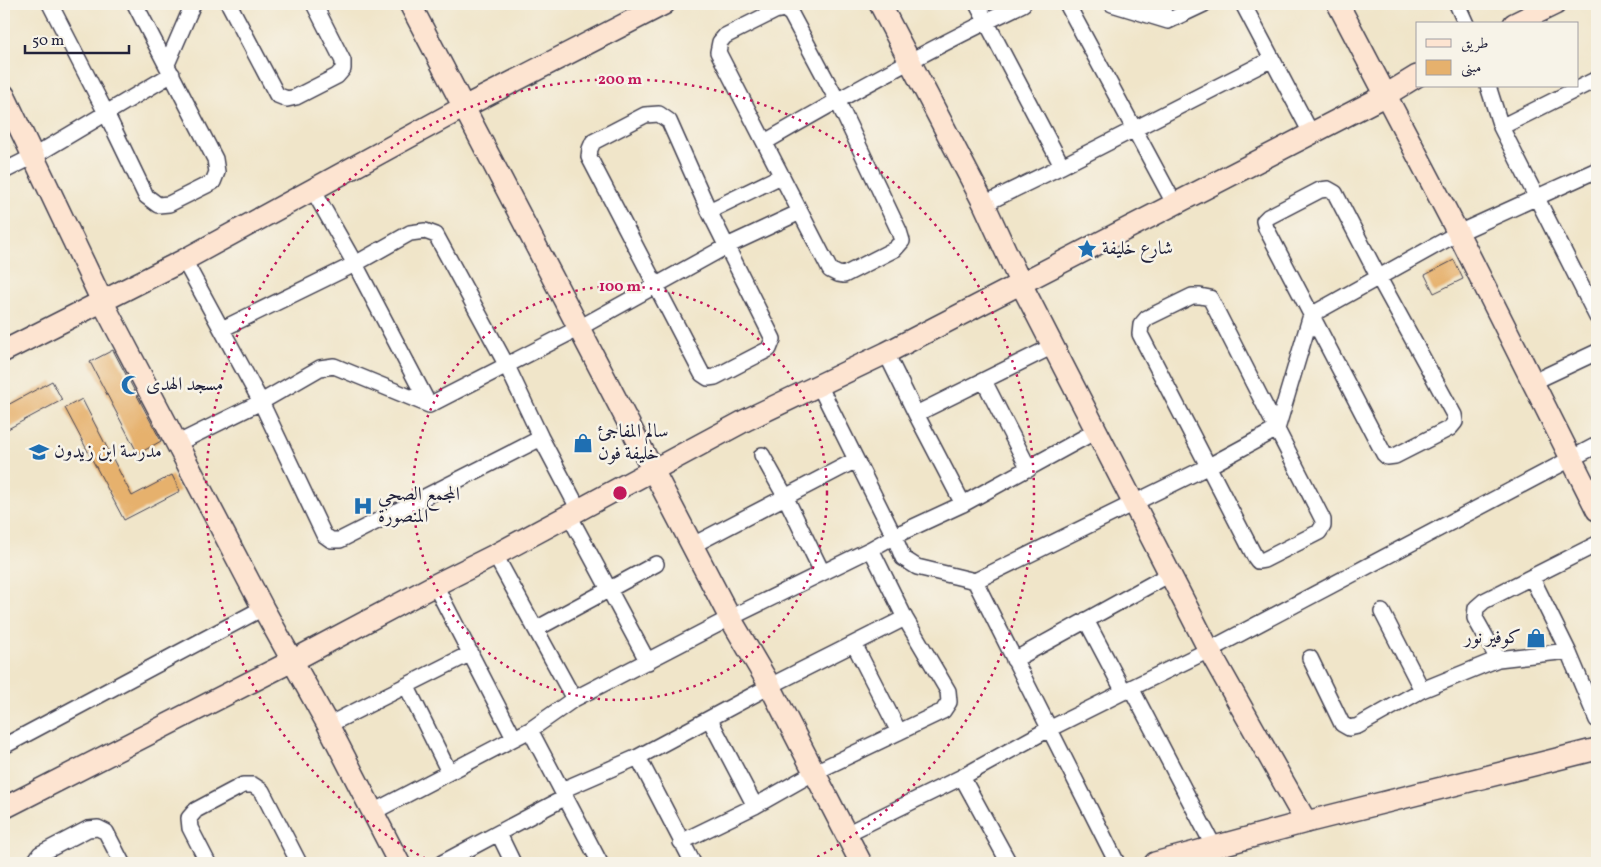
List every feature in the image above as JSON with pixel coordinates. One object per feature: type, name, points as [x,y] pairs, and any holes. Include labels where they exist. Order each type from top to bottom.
[{"type":"street","points":[[50,4],[146,196],[158,204],[169,204],[213,182],[217,172],[215,159],[135,4]]},
{"type":"street","points":[[4,171],[34,156],[106,113],[170,69],[193,4]]},
{"type":"street","points":[[229,4],[277,95],[286,99],[296,97],[338,76],[342,69],[344,61],[314,4]]},
{"type":"street","points":[[410,4],[730,618],[770,686],[861,863]]},
{"type":"street","points":[[4,351],[184,260],[464,107],[664,4]]},
{"type":"street","points":[[880,4],[984,204],[1020,282],[1209,650],[1306,822]]},
{"type":"street","points":[[977,4],[1062,166]]},
{"type":"street","points":[[765,142],[836,100],[1022,4]]},
{"type":"street","points":[[1067,4],[1174,203]]},
{"type":"street","points":[[1112,4],[1168,21],[1204,4]]},
{"type":"street","points":[[1159,4],[1168,21]]},
{"type":"street","points":[[1243,4],[1311,133]]},
{"type":"street","points":[[1338,4],[1458,233],[1597,510]]},
{"type":"street","points":[[1456,4],[1465,22]]},
{"type":"street","points":[[1518,22],[1555,4]]},
{"type":"street","points":[[784,9],[791,14],[836,100],[899,231],[902,241],[895,249],[844,275],[830,270],[718,52],[720,42],[725,36],[775,11],[784,9]]},
{"type":"street","points":[[984,204],[1272,59]]},
{"type":"street","points":[[4,808],[495,555],[746,420],[886,353],[1020,282],[1386,95],[1416,77]]},
{"type":"street","points":[[1501,127],[1597,79]]},
{"type":"street","points":[[1489,88],[1501,127],[1597,317]]},
{"type":"street","points":[[4,95],[102,301],[263,608],[374,812],[399,863]]},
{"type":"street","points":[[659,114],[669,121],[709,211],[727,246],[773,339],[769,349],[715,377],[708,378],[702,374],[590,157],[590,149],[593,142],[645,115],[659,114]]},
{"type":"street","points":[[819,385],[894,536],[903,558],[917,567],[975,580],[1209,466],[1277,429],[1311,315],[1458,233],[1597,170]]},
{"type":"street","points":[[709,211],[781,176]]},
{"type":"street","points":[[1328,189],[1335,193],[1454,415],[1455,422],[1450,428],[1395,456],[1388,457],[1384,454],[1311,315],[1264,221],[1268,217],[1320,190],[1328,189]]},
{"type":"street","points":[[314,190],[429,405]]},
{"type":"street","points":[[176,444],[261,402],[320,368],[328,366],[334,366],[429,405],[579,328],[727,246],[800,212]]},
{"type":"street","points":[[222,329],[355,264],[410,233],[425,231],[436,235],[507,366],[609,589],[648,662]]},
{"type":"street","points":[[184,260],[261,402],[324,536],[331,540],[340,540],[541,438]]},
{"type":"street","points":[[1192,296],[1210,298],[1277,429],[1323,520],[1323,526],[1319,532],[1264,560],[1258,561],[1140,334],[1140,325],[1147,318],[1192,296]]},
{"type":"street","points":[[916,414],[1053,346]]},
{"type":"street","points":[[1533,382],[1597,352]]},
{"type":"street","points":[[886,353],[963,504]]},
{"type":"street","points":[[984,381],[1029,469]]},
{"type":"street","points":[[374,812],[530,730],[574,699],[730,618],[894,536],[963,504],[1029,469],[1096,430]]},
{"type":"street","points":[[846,834],[962,777],[1049,729],[1209,650],[1597,444]]},
{"type":"street","points":[[762,455],[785,496],[822,572]]},
{"type":"street","points":[[693,545],[856,460]]},
{"type":"street","points":[[1498,659],[1475,618],[1476,608],[1484,601],[1597,544]]},
{"type":"street","points":[[681,842],[755,806],[814,772],[943,711],[949,702],[948,691],[905,618],[871,549]]},
{"type":"street","points":[[495,555],[574,699]]},
{"type":"street","points":[[536,629],[656,564]]},
{"type":"street","points":[[1014,660],[1170,574]]},
{"type":"street","points":[[1532,578],[1568,651],[1597,720]]},
{"type":"street","points":[[975,580],[1117,863]]},
{"type":"street","points":[[435,585],[514,738]]},
{"type":"street","points":[[4,746],[263,608]]},
{"type":"street","points":[[1382,612],[1422,690]]},
{"type":"street","points":[[442,863],[499,834],[564,794],[905,618]]},
{"type":"street","points":[[1086,620],[1214,847]]},
{"type":"street","points":[[854,644],[899,732]]},
{"type":"street","points":[[1310,658],[1342,724],[1349,728],[1358,726],[1422,690],[1498,659],[1568,651]]},
{"type":"street","points":[[328,725],[407,687],[471,653]]},
{"type":"street","points":[[407,687],[449,772]]},
{"type":"street","points":[[710,720],[755,806]]},
{"type":"street","points":[[530,730],[600,863]]},
{"type":"street","points":[[1155,863],[1306,822],[1597,749]]},
{"type":"street","points":[[638,757],[693,863]]},
{"type":"street","points":[[962,777],[1009,863]]},
{"type":"street","points":[[208,863],[190,828],[189,818],[196,810],[243,786],[253,785],[262,791],[299,863]]},
{"type":"street","points":[[34,863],[40,854],[88,829],[98,828],[106,832],[122,863]]},
{"type":"street","points":[[499,834],[513,863]]},
{"type":"building","points":[[1454,260],[1463,279],[1434,293],[1425,275]]},
{"type":"building","points":[[113,350],[161,441],[138,454],[90,362]]},
{"type":"building","points":[[52,381],[62,400],[4,431],[4,407]]},
{"type":"building","points":[[82,399],[132,496],[172,475],[180,491],[124,520],[65,408]]},
{"type":"place","name":"شارع خليفة","points":[[1087,249]]},
{"type":"place","name":"مسجد الهدى","points":[[131,385]]},
{"type":"place","name":"سالم المفاجئ خليفة فون","points":[[583,443]]},
{"type":"place","name":"مدرسة ابن زيدون","points":[[39,452]]},
{"type":"place","name":"المجمع الصحي المنصورة","points":[[363,506]]},
{"type":"place","name":"كوفير نور","points":[[1536,638]]}]
